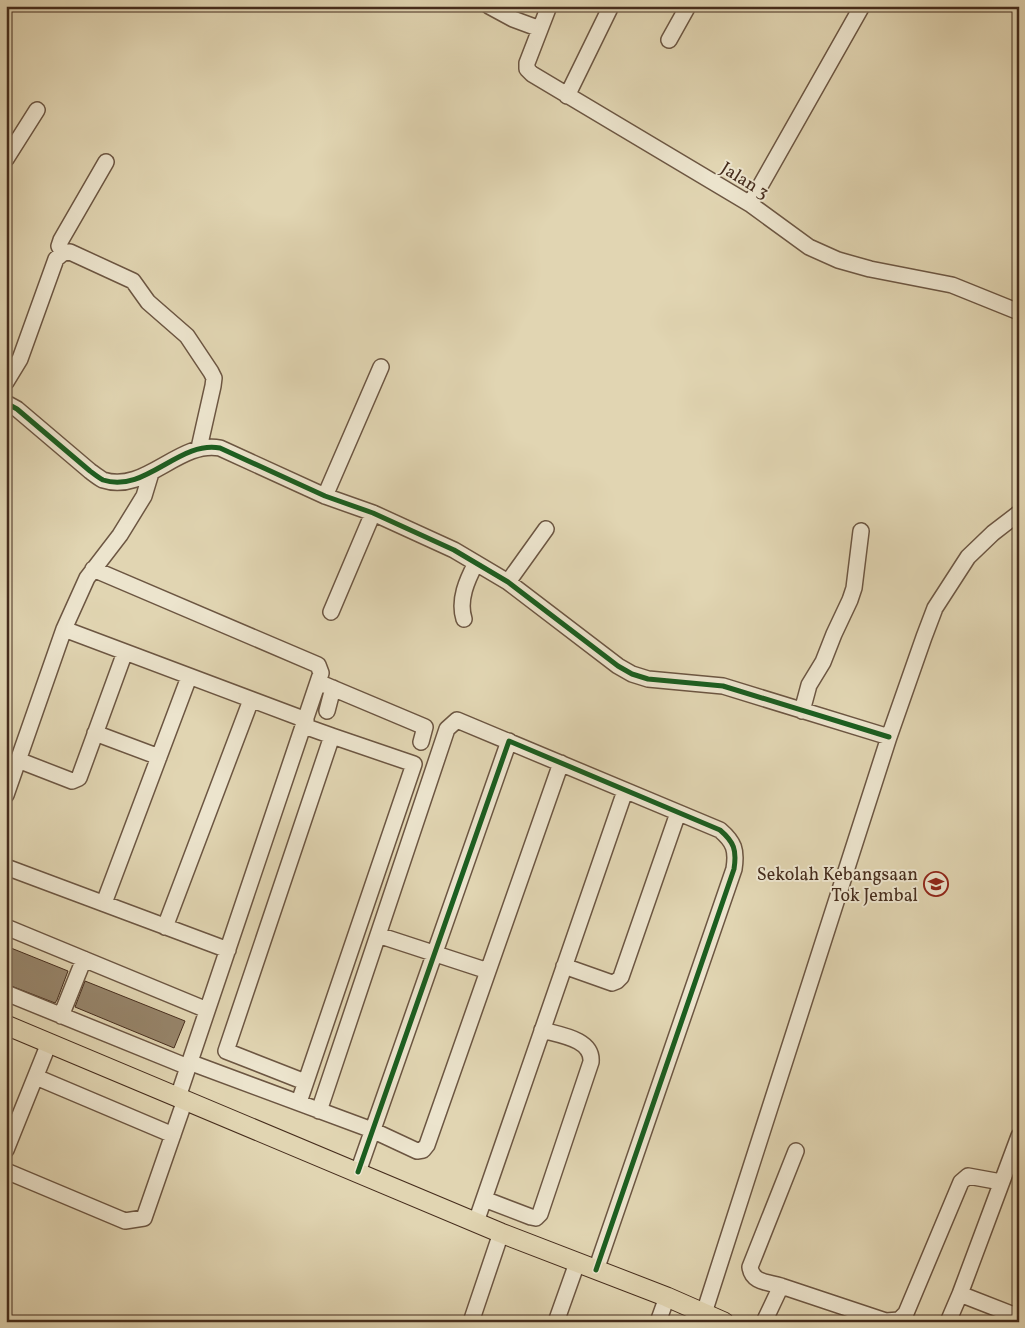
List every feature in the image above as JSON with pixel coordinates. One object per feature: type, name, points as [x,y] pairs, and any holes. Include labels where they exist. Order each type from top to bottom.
[{"type":"main road","points":[[6,1025],[501,1233],[667,1297],[724,1322]]},
{"type":"street","points":[[489,6],[514,19],[540,29]]},
{"type":"street","name":"Jalan 3","points":[[549,6],[526,63],[527,69],[532,74],[750,204],[809,247],[838,260],[870,269],[952,285],[1019,312]]},
{"type":"street","points":[[566,96],[610,6]]},
{"type":"street","points":[[669,40],[688,6]]},
{"type":"street","points":[[750,204],[862,6]]},
{"type":"street","points":[[6,158],[37,110]]},
{"type":"street","points":[[63,254],[59,246],[60,240],[106,162]]},
{"type":"street","points":[[6,382],[20,358],[56,259],[70,252],[79,255],[133,281],[148,302],[187,336],[214,378],[199,448]]},
{"type":"street","points":[[325,496],[381,367]]},
{"type":"street","points":[[6,403],[16,409],[90,472],[102,479],[121,482],[151,473],[196,448],[210,446],[220,448],[325,496],[373,513],[454,550],[508,582],[618,666],[632,674],[648,679],[723,686],[889,737]]},
{"type":"street","points":[[6,795],[64,629],[93,569],[120,535],[144,496],[151,473]]},
{"type":"street","points":[[331,612],[373,513]]},
{"type":"street","points":[[704,1313],[889,737],[935,608],[968,557],[993,532],[1019,513]]},
{"type":"street","points":[[508,582],[546,530]]},
{"type":"street","points":[[802,711],[809,685],[824,662],[854,588],[861,531]]},
{"type":"street","points":[[464,619],[461,607],[465,587],[476,563]]},
{"type":"street","points":[[6,1171],[126,1221],[144,1218],[173,1135],[188,1065],[321,673],[318,665],[93,569]]},
{"type":"street","points":[[64,629],[251,700],[332,736],[414,764],[299,1102]]},
{"type":"street","points":[[18,760],[72,781],[79,778],[125,652]]},
{"type":"street","points":[[104,903],[190,677]]},
{"type":"street","points":[[318,682],[425,727],[421,742]]},
{"type":"street","points":[[327,711],[334,688]]},
{"type":"street","points":[[165,927],[251,700]]},
{"type":"street","points":[[319,1111],[446,729],[457,720],[720,830],[728,838],[736,853],[734,868],[596,1270]]},
{"type":"street","points":[[95,733],[159,757]]},
{"type":"street","points":[[305,1082],[226,1051],[332,736]]},
{"type":"street","points":[[358,1172],[509,741]]},
{"type":"street","points":[[6,993],[188,1065],[299,1102],[372,1130],[417,1151],[423,1150],[427,1145],[561,763]]},
{"type":"street","points":[[476,1222],[625,791]]},
{"type":"street","points":[[564,966],[612,983],[621,977],[678,813]]},
{"type":"street","points":[[6,867],[228,950]]},
{"type":"street","points":[[6,927],[207,1010]]},
{"type":"street","points":[[378,935],[488,971]]},
{"type":"street","points":[[61,1016],[84,959]]},
{"type":"street","points":[[484,1200],[531,1218],[536,1218],[542,1209],[592,1055],[589,1048],[582,1043],[542,1030]]},
{"type":"street","points":[[6,1150],[49,1043]]},
{"type":"street","points":[[36,1077],[173,1135]]},
{"type":"street","points":[[948,1322],[1019,1136]]},
{"type":"street","points":[[796,1151],[750,1268],[751,1274],[755,1279],[886,1321],[899,1320],[906,1313],[961,1182],[968,1176],[1001,1182]]},
{"type":"street","points":[[471,1322],[501,1233]]},
{"type":"street","points":[[556,1322],[577,1263]]},
{"type":"street","points":[[764,1322],[781,1286]]},
{"type":"street","points":[[960,1294],[1019,1317]]},
{"type":"street","points":[[658,1322],[667,1297]]},
{"type":"building","points":[[6,946],[68,971],[55,1003],[6,984]]},
{"type":"building","points":[[85,981],[185,1021],[174,1048],[75,1007]]},
{"type":"cycle path","points":[[6,403],[17,409],[103,480],[118,482],[133,480],[190,452],[205,448],[220,448],[325,496],[373,513],[454,550],[508,582],[618,666],[632,674],[648,679],[723,686],[889,737]]},
{"type":"cycle path","points":[[358,1172],[509,741],[720,830],[729,838],[735,851],[734,869],[596,1270]]},
{"type":"place","name":"Sekolah Kebangsaan Tok Jembal","points":[[936,884]]}]
